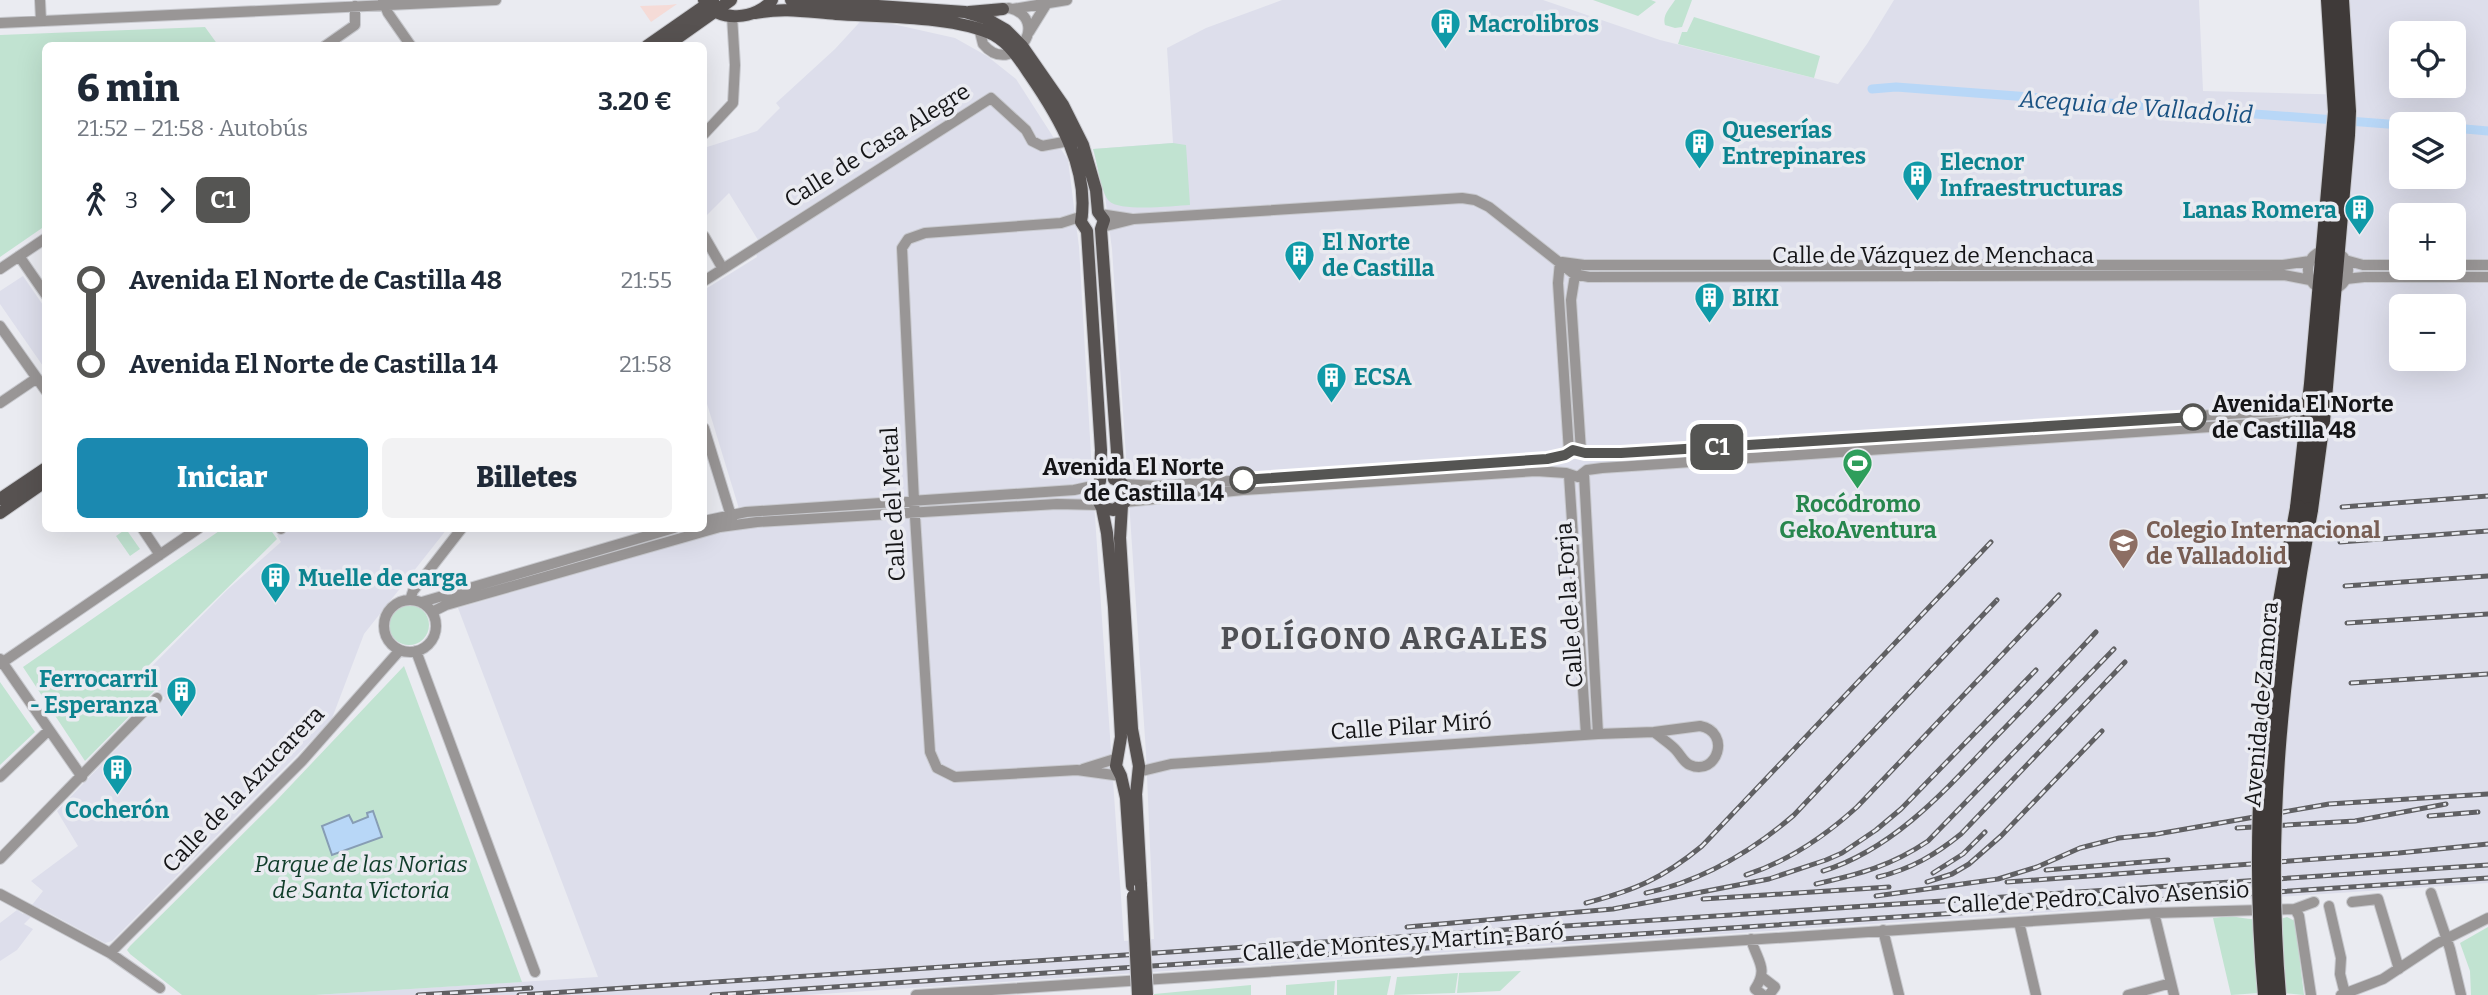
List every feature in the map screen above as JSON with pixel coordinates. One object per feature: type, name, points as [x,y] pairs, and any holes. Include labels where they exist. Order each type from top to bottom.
[{"type":"highway","name":"Avenida de Zamora","points":[[2329,0],[2342,111]]},
{"type":"highway","name":"Avenida de Zamora","points":[[2278,995],[2273,893],[2275,775],[2283,674],[2316,406],[2321,286],[2335,254],[2342,111],[2341,0]]},
{"type":"highway","name":"Avenida de Zamora","points":[[2266,995],[2260,893],[2262,786],[2270,674],[2304,509],[2306,443],[2316,406]]},
{"type":"main road","points":[[653,42],[709,4],[731,0]]},
{"type":"main road","points":[[756,13],[767,7],[772,0]]},
{"type":"main road","points":[[791,0],[965,12],[1008,6]]},
{"type":"main road","points":[[709,4],[732,16],[784,9],[982,23],[1006,30],[1069,141],[1081,184],[1085,223],[1101,450],[1099,483],[1095,494],[1107,533],[1115,620],[1121,730],[1116,768],[1121,776],[1126,799],[1147,995]]},
{"type":"main road","points":[[670,42],[709,4]]},
{"type":"main road","points":[[965,12],[982,23]]},
{"type":"main road","points":[[1018,49],[1074,125],[1090,166],[1099,213],[1104,220],[1102,228],[1121,482],[1126,492],[1120,538],[1132,730],[1139,766],[1136,794],[1138,995]]},
{"type":"main road","points":[[1085,223],[1091,211],[1099,213]]},
{"type":"main road","points":[[1085,223],[1094,233],[1102,228]]},
{"type":"main road","points":[[0,499],[42,471]]},
{"type":"main road","points":[[1099,483],[1110,478],[1121,482]]},
{"type":"main road","points":[[0,513],[42,484]]},
{"type":"main road","points":[[1100,506],[1114,510],[1124,504]]},
{"type":"main road","points":[[1118,758],[1126,754],[1137,758]]},
{"type":"main road","points":[[1121,776],[1130,778],[1138,772]]},
{"type":"street","points":[[40,0],[41,20]]},
{"type":"street","points":[[0,23],[231,6],[355,6],[383,2],[496,0]]},
{"type":"street","points":[[1047,3],[1018,49],[998,55],[987,49],[980,38],[982,23],[1008,6],[1067,0]]},
{"type":"street","points":[[383,2],[408,42]]},
{"type":"street","points":[[331,42],[355,25],[355,6]]},
{"type":"street","points":[[1008,6],[1023,16],[1029,32]]},
{"type":"street","points":[[707,131],[733,103],[735,65],[732,16]]},
{"type":"street","name":"Calle de Casa Alegre","points":[[707,279],[991,98],[1026,130],[1032,141],[1042,146],[1069,141]]},
{"type":"street","points":[[1102,228],[1134,219],[1462,198],[1475,200],[1489,207],[1560,262],[1576,269],[1571,300],[1583,452],[1589,461],[1586,472]]},
{"type":"street","points":[[1099,213],[1134,219]]},
{"type":"street","name":"Calle del Metal","points":[[1077,771],[955,777],[937,768],[930,752],[901,266],[902,248],[908,239],[925,233],[1085,223]]},
{"type":"street","points":[[0,269],[42,241]]},
{"type":"street","points":[[707,241],[723,269]]},
{"type":"street","points":[[2389,265],[2363,265],[2335,254],[2316,254],[2310,261],[2308,272],[2321,286],[2346,279],[2394,276],[2488,277]]},
{"type":"street","points":[[2335,254],[2348,270],[2346,279]]},
{"type":"street","points":[[19,256],[42,289]]},
{"type":"street","name":"Calle de Vázquez de Menchaca","points":[[1576,269],[2283,265],[2310,261]]},
{"type":"street","points":[[1560,262],[1558,283],[1567,453],[1562,463],[1567,474]]},
{"type":"street","points":[[2466,265],[2488,265]]},
{"type":"street","name":"Calle de Vázquez de Menchaca","points":[[1576,269],[1589,276],[2284,275],[2321,286]]},
{"type":"street","points":[[0,326],[42,385]]},
{"type":"street","points":[[0,403],[37,378]]},
{"type":"street","points":[[1121,482],[1158,486],[1547,459],[1567,453],[1621,453],[2276,411],[2316,406]]},
{"type":"street","points":[[2284,422],[2316,406]]},
{"type":"street","points":[[1124,504],[1271,488],[1536,471],[1578,477],[1586,472],[2284,422],[2293,424],[2306,443]]},
{"type":"street","points":[[707,438],[732,519]]},
{"type":"street","name":"Calle de la Forja","points":[[1586,472],[1583,491],[1592,734]]},
{"type":"street","name":"Calle de la Forja","points":[[1567,474],[1592,734]]},
{"type":"street","points":[[707,521],[914,500],[1074,490],[1099,483]]},
{"type":"street","points":[[707,530],[732,519],[915,514],[1057,504],[1100,506]]},
{"type":"street","points":[[145,532],[160,555]]},
{"type":"street","points":[[82,777],[1,662],[193,532]]},
{"type":"street","points":[[410,600],[459,532]]},
{"type":"street","points":[[422,603],[661,532]]},
{"type":"street","points":[[432,612],[446,605],[699,532]]},
{"type":"street","points":[[410,600],[422,603],[432,612],[435,620],[434,636],[430,643],[416,651],[400,650],[393,645],[386,634],[385,618],[394,605],[410,600]]},
{"type":"street","name":"Calle de la Azucarera","points":[[110,953],[310,753],[400,650]]},
{"type":"street","points":[[416,651],[535,972]]},
{"type":"street","points":[[0,859],[157,698]]},
{"type":"street","name":"Calle Pilar Miró","points":[[1138,772],[1171,764],[1592,734],[1654,732],[1700,726],[1715,733],[1719,747],[1717,755],[1712,762],[1702,767],[1694,767],[1686,763],[1675,748],[1654,732]]},
{"type":"street","points":[[0,777],[49,730]]},
{"type":"street","points":[[1077,771],[1118,758]]},
{"type":"street","name":"Calle Pilar Miró","points":[[1137,758],[1171,764]]},
{"type":"street","points":[[1077,771],[1121,776]]},
{"type":"street","points":[[2431,893],[2447,939],[2461,995]]},
{"type":"street","points":[[0,894],[110,953],[160,988]]},
{"type":"street","points":[[2351,902],[2378,900],[2399,969]]},
{"type":"street","name":"Calle de Pedro Calvo Asensio","points":[[1883,930],[2154,913],[2295,909],[2314,902]]},
{"type":"street","points":[[2329,906],[2341,958],[2343,994],[2383,979],[2436,944],[2488,918]]},
{"type":"street","points":[[2295,909],[2299,916],[2311,995]]},
{"type":"street","points":[[2129,995],[2173,989],[2154,913]]},
{"type":"street","points":[[2019,922],[2036,995]]},
{"type":"street","points":[[1883,930],[1899,995]]},
{"type":"street","name":"Calle de Montes y Martín-Baró","points":[[916,995],[1883,930]]},
{"type":"street","points":[[1751,939],[1762,968],[1762,977],[1755,989],[1763,995]]},
{"type":"street","points":[[1762,977],[1775,987],[1769,995]]},
{"type":"shaded area","points":[[880,0],[888,23],[955,38],[987,56],[1016,79],[1068,160],[1079,247],[1124,941],[1154,939],[1146,753],[1112,249],[1105,196],[1093,149],[1173,143],[1167,48],[1206,28],[1282,0],[1543,0],[1660,40],[1838,84],[1894,0],[2199,0],[2203,91],[2354,95],[2350,0],[2488,0],[2488,883],[806,995],[315,995],[598,977],[458,608],[744,525],[707,404],[707,288],[757,257],[756,253],[763,248],[729,193],[707,215],[707,147],[757,131],[780,108],[776,103],[835,49]]},
{"type":"shaded area","points":[[677,4],[651,22],[640,6],[669,5]]},
{"type":"shaded area","points":[[23,276],[42,304],[42,365],[0,304],[0,291]]},
{"type":"shaded area","points":[[281,532],[445,532],[364,634],[331,721],[112,941],[105,943],[40,908],[24,924],[33,929],[17,950],[0,961],[0,923],[17,910],[23,914],[43,891],[31,881],[78,846],[57,811],[165,698],[156,689],[161,684],[160,680],[149,669],[227,590],[281,542],[277,535]]},
{"type":"green space","points":[[1593,0],[1651,0],[1656,2],[1638,16]]},
{"type":"green space","points":[[1675,0],[1692,0],[1682,27],[1675,28],[1665,25],[1664,21]]},
{"type":"green space","points":[[1694,17],[1820,56],[1814,78],[1678,44],[1682,32],[1687,32]]},
{"type":"green space","points":[[205,27],[216,42],[42,42],[42,228],[0,257],[0,35]]},
{"type":"green space","points":[[1173,143],[1186,145],[1190,205],[1135,207],[1109,201],[1101,184],[1093,149]]},
{"type":"green space","points":[[128,532],[140,549],[130,556],[116,536]]},
{"type":"green space","points":[[218,532],[272,532],[277,539],[145,669],[161,684],[85,761],[23,667]]},
{"type":"green space","points":[[409,605],[417,606],[423,611],[428,617],[428,633],[423,639],[417,644],[409,645],[401,644],[395,639],[390,633],[389,625],[390,617],[395,611],[401,606]]},
{"type":"green space","name":"Parque de las Norias de Santa Victoria","points":[[404,666],[522,982],[315,995],[182,995],[130,954],[127,950],[130,946],[275,802]]},
{"type":"green space","points":[[0,682],[35,732],[0,765]]},
{"type":"green space","points":[[2231,916],[2266,920],[2287,917],[2295,921],[2304,995],[2272,992],[2231,995],[2213,918]]},
{"type":"green space","points":[[2488,927],[2488,995],[2471,995],[2470,971],[2460,943]]},
{"type":"green space","points":[[1521,971],[1500,991],[1457,993],[1459,973]]},
{"type":"green space","points":[[1458,973],[1455,993],[1394,995],[1397,977]]},
{"type":"green space","points":[[1391,976],[1387,995],[1337,995],[1337,980]]},
{"type":"green space","points":[[1335,981],[1334,995],[1286,995],[1286,985]]},
{"type":"green space","points":[[1251,985],[1251,995],[1154,995],[1154,994]]},
{"type":"water","points":[[373,811],[382,837],[332,855],[322,826],[349,815],[353,823],[368,817],[367,813]]},
{"type":"waterway","name":"Acequia de Valladolid","points":[[1872,89],[1896,87],[2389,124]]},
{"type":"waterway","name":"Acequia de Valladolid","points":[[2466,129],[2488,131]]},
{"type":"railway","points":[[2342,507],[2488,496]]},
{"type":"railway","points":[[2340,542],[2488,531]]},
{"type":"railway","points":[[1586,903],[1647,882],[1674,867],[1702,846],[1991,542]]},
{"type":"railway","points":[[2345,586],[2488,576]]},
{"type":"railway","points":[[1746,875],[1777,863],[1805,847],[1857,807],[2059,595]]},
{"type":"railway","points":[[1646,893],[1687,881],[1725,863],[1761,841],[1794,815],[1997,600]]},
{"type":"railway","points":[[2347,623],[2488,614]]},
{"type":"railway","points":[[1823,871],[1872,849],[1915,817],[1955,780],[2096,632]]},
{"type":"railway","points":[[1816,884],[1875,868],[1928,841],[2114,649]]},
{"type":"railway","points":[[1878,877],[1922,860],[1961,834],[2125,662]]},
{"type":"railway","points":[[1407,927],[1613,909],[1769,879],[1826,860],[1842,853],[1876,830],[1901,809],[2036,670]]},
{"type":"railway","points":[[2351,683],[2488,674]]},
{"type":"railway","points":[[1927,882],[1952,874],[1969,864],[2001,836],[2102,731]]},
{"type":"railway","points":[[1876,896],[1998,879],[2037,867],[2080,848],[2119,838],[2157,834],[2329,804],[2488,794]]},
{"type":"railway","points":[[2237,828],[2355,821],[2446,804]]},
{"type":"railway","points":[[2429,816],[2478,812]]},
{"type":"railway","points":[[1933,873],[1963,854],[1985,832]]},
{"type":"railway","points":[[2007,882],[2488,844]]},
{"type":"railway","points":[[2046,870],[2168,860]]},
{"type":"railway","points":[[519,995],[2488,865]]},
{"type":"railway","points":[[712,995],[2488,878]]},
{"type":"railway","points":[[1703,899],[1889,887]]},
{"type":"railway","points":[[418,995],[531,988]]},
{"type":"bus line","name":"C1","points":[[1243,480],[1547,459],[1565,455],[1573,450],[1585,453],[1621,453],[2193,417]]},
{"type":"place","name":"Macrolibros","points":[[1445,51]]},
{"type":"place","name":"Queserías Entrepinares","points":[[1699,170]]},
{"type":"place","name":"Elecnor Infraestructuras","points":[[1917,202]]},
{"type":"place","name":"Lanas Romera","points":[[2360,237]]},
{"type":"place","name":"El Norte de Castilla","points":[[1299,282]]},
{"type":"place","name":"BIKI","points":[[1709,325]]},
{"type":"place","name":"ECSA","points":[[1331,404]]},
{"type":"place","name":"Avenida El Norte de Castilla 48","points":[[2193,417]]},
{"type":"place","name":"Avenida El Norte de Castilla 14","points":[[1243,480]]},
{"type":"place","name":"Rocódromo GekoAventura","points":[[1858,490]]},
{"type":"place","name":"Colegio Internacional de Valladolid","points":[[2123,570]]},
{"type":"place","name":"Muelle de carga","points":[[275,605]]},
{"type":"place","name":"Ferrocarril - Esperanza","points":[[181,719]]},
{"type":"place","name":"Cocherón","points":[[117,796]]},
{"type":"district","name":"POLÍGONO ARGALES","points":[[1385,639]]}]
